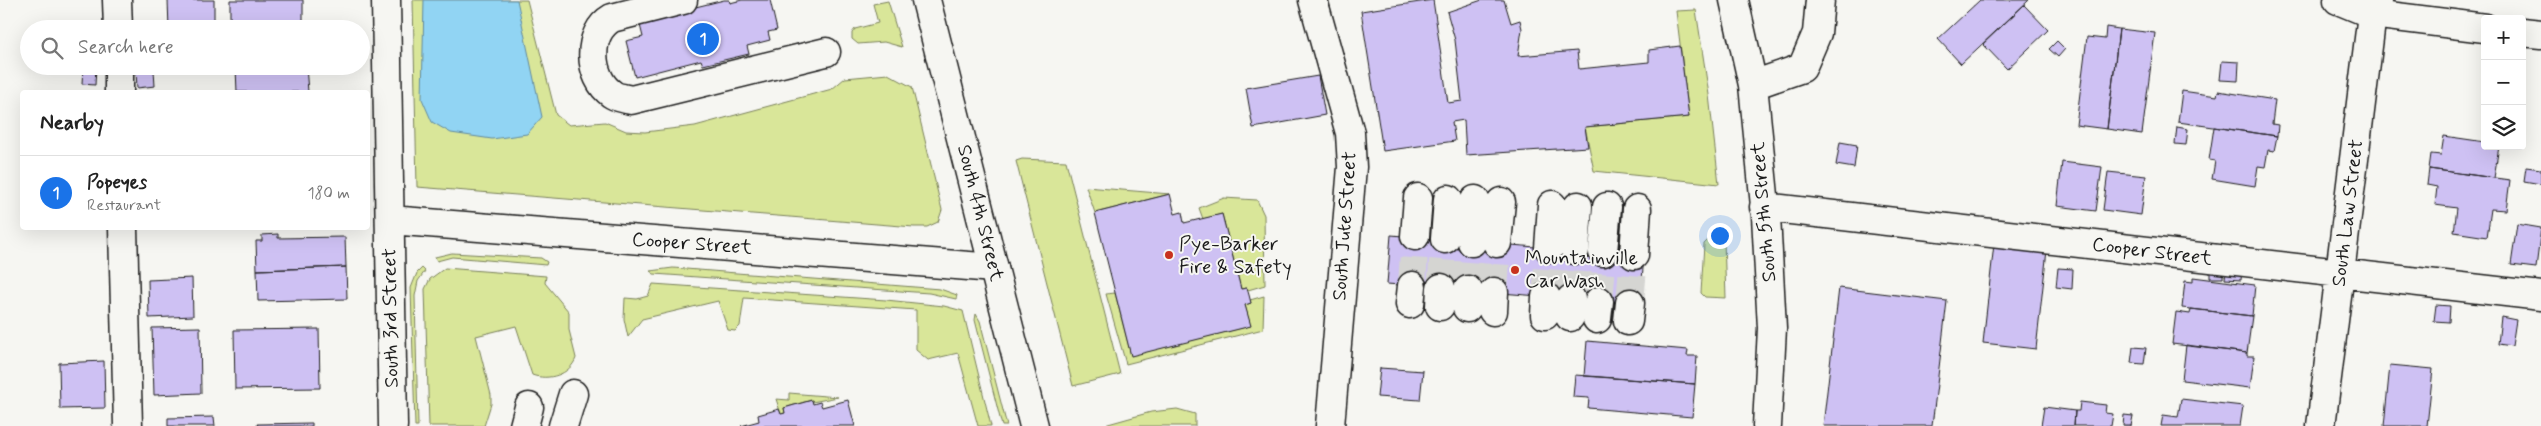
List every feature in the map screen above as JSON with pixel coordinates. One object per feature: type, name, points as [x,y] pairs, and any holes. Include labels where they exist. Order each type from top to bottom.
[{"type":"street","points":[[117,0],[118,20]]},
{"type":"street","name":"South 3rd Street","points":[[386,0],[393,426]]},
{"type":"street","points":[[683,0],[612,18],[603,23],[593,43],[593,56],[602,86],[614,96],[631,100],[826,52]]},
{"type":"street","name":"South 4th Street","points":[[926,0],[1034,426]]},
{"type":"street","name":"South Jute Street","points":[[1313,0],[1350,133],[1352,167],[1330,426]]},
{"type":"street","name":"South 5th Street","points":[[1734,0],[1753,85],[1766,216],[1772,328],[1767,426]]},
{"type":"street","points":[[1753,85],[1802,68],[1816,33],[1820,0]]},
{"type":"street","points":[[2338,0],[2481,27]]},
{"type":"street","name":"South Law Street","points":[[2321,426],[2375,7]]},
{"type":"street","points":[[2526,32],[2541,34]]},
{"type":"street","points":[[119,75],[119,90]]},
{"type":"street","points":[[1416,236],[1418,198]]},
{"type":"street","points":[[1448,199],[1471,241],[1488,201]]},
{"type":"street","points":[[1562,249],[1565,205]]},
{"type":"street","points":[[1603,252],[1607,207]]},
{"type":"street","name":"Cooper Street","points":[[1764,207],[2541,296]]},
{"type":"street","points":[[1634,255],[1637,209]]},
{"type":"street","name":"Cooper Street","points":[[390,220],[994,268]]},
{"type":"street","points":[[123,230],[128,426]]},
{"type":"street","points":[[563,426],[573,394]]},
{"type":"green space","points":[[413,0],[527,0],[556,115],[569,125],[605,122],[626,131],[645,132],[695,126],[832,89],[845,78],[888,74],[912,87],[942,210],[938,222],[927,227],[914,227],[417,187]]},
{"type":"green space","points":[[888,1],[902,47],[884,42],[858,44],[852,39],[852,33],[855,29],[878,23],[873,4]]},
{"type":"green space","points":[[1696,10],[1709,95],[1719,184],[1594,171],[1585,127],[1689,117],[1676,11]]},
{"type":"green space","points":[[1022,159],[1066,161],[1120,374],[1073,386],[1016,161]]},
{"type":"green space","points":[[1086,187],[1170,194],[1095,213]]},
{"type":"green space","points":[[1224,198],[1257,200],[1264,215],[1265,285],[1248,290],[1247,288],[1241,289],[1222,214],[1203,219],[1199,208]]},
{"type":"green space","points":[[1709,239],[1724,240],[1726,298],[1705,297],[1701,293],[1704,244]]},
{"type":"green space","points":[[452,253],[541,258],[547,262],[546,265],[452,257],[437,261],[435,257]]},
{"type":"green space","points":[[422,268],[425,271],[418,281],[415,296],[418,426],[415,426],[411,288],[417,273]]},
{"type":"green space","points":[[445,268],[546,276],[545,283],[569,312],[569,330],[576,358],[569,369],[551,377],[532,375],[516,326],[476,336],[491,395],[491,404],[484,426],[429,426],[425,289],[430,279]]},
{"type":"green space","points":[[673,268],[940,289],[957,295],[956,299],[929,293],[654,274],[650,271]]},
{"type":"green space","points":[[653,284],[886,300],[944,306],[963,311],[991,426],[978,426],[958,353],[928,360],[916,350],[916,310],[744,298],[740,326],[735,331],[728,330],[718,301],[642,319],[628,337],[624,319],[625,298],[637,299],[648,296]]},
{"type":"green space","points":[[1115,293],[1131,355],[1250,326],[1245,305],[1251,303],[1250,300],[1264,296],[1263,329],[1126,364],[1106,294]]},
{"type":"green space","points":[[976,314],[980,321],[1007,426],[1002,426],[975,320]]},
{"type":"green space","points":[[789,393],[838,397],[812,402],[811,400],[784,408],[785,413],[781,414],[776,399],[789,400]]},
{"type":"green space","points":[[1177,409],[1195,414],[1195,426],[1101,426],[1151,412]]},
{"type":"water","points":[[424,0],[517,0],[542,117],[527,134],[492,139],[451,133],[432,122],[422,99]]},
{"type":"building","points":[[168,0],[214,0],[214,20],[169,20]]},
{"type":"building","points":[[230,0],[303,0],[303,20],[230,20]]},
{"type":"building","points":[[729,0],[730,3],[742,0],[770,0],[777,30],[768,32],[770,40],[747,46],[749,54],[703,65],[701,60],[635,77],[626,41],[643,37],[639,21]]},
{"type":"building","points":[[1433,0],[1448,103],[1462,101],[1455,40],[1447,12],[1482,0],[1504,0],[1511,23],[1520,20],[1522,29],[1518,56],[1577,51],[1579,69],[1649,62],[1649,50],[1680,46],[1689,117],[1585,127],[1588,147],[1466,155],[1464,120],[1452,122],[1455,141],[1383,151],[1361,11]]},
{"type":"building","points":[[1980,0],[2029,0],[1961,64],[1938,39]]},
{"type":"building","points":[[2024,5],[2048,30],[2007,69],[1983,44]]},
{"type":"building","points":[[2106,27],[2119,29],[2107,129],[2076,125],[2087,37],[2105,39]]},
{"type":"building","points":[[2119,29],[2155,33],[2142,134],[2107,129]]},
{"type":"building","points":[[2057,41],[2065,49],[2058,57],[2049,49]]},
{"type":"building","points":[[2222,61],[2239,62],[2238,81],[2220,80]]},
{"type":"building","points":[[82,75],[96,75],[95,85],[82,84]]},
{"type":"building","points":[[136,75],[154,75],[155,86],[137,88]]},
{"type":"building","points":[[236,75],[307,75],[308,90],[237,90]]},
{"type":"building","points":[[1318,76],[1325,115],[1253,128],[1246,88]]},
{"type":"building","points":[[2182,91],[2217,96],[2218,91],[2275,100],[2272,124],[2278,125],[2277,136],[2178,122]]},
{"type":"building","points":[[2177,127],[2188,129],[2186,145],[2175,144]]},
{"type":"building","points":[[2214,127],[2277,136],[2274,151],[2268,150],[2265,167],[2258,166],[2255,186],[2212,179],[2215,161],[2209,160]]},
{"type":"building","points":[[2444,136],[2481,141],[2481,150],[2498,150],[2494,178],[2429,169],[2431,154],[2441,155]]},
{"type":"building","points":[[1840,142],[1857,145],[1854,168],[1836,165]]},
{"type":"building","points":[[2062,162],[2102,167],[2096,211],[2057,206]]},
{"type":"building","points":[[2526,167],[2541,169],[2541,184],[2524,181]]},
{"type":"building","points":[[2429,169],[2510,180],[2506,210],[2491,209],[2487,237],[2454,232],[2457,208],[2435,205],[2437,187],[2427,185]]},
{"type":"building","points":[[2108,172],[2146,176],[2141,215],[2103,210]]},
{"type":"building","name":"Pye-Barker Fire & Safety","points":[[1170,194],[1175,214],[1182,212],[1184,223],[1222,214],[1241,289],[1247,288],[1249,295],[1251,303],[1245,305],[1251,326],[1131,356],[1095,213]]},
{"type":"building","points":[[2517,224],[2541,228],[2536,268],[2511,265]]},
{"type":"building","points":[[278,234],[278,238],[345,237],[346,267],[257,270],[256,241],[262,241],[262,235]]},
{"type":"building","name":"Mountainville Car Wash","points":[[1391,235],[1644,256],[1640,304],[1387,284]]},
{"type":"building","points":[[1994,244],[2047,250],[2036,349],[1983,343]]},
{"type":"building","points":[[2210,265],[2223,265],[2223,278],[2210,278]]},
{"type":"building","points":[[346,267],[347,299],[258,301],[257,270]]},
{"type":"building","points":[[2226,267],[2242,269],[2241,280],[2225,279]]},
{"type":"building","points":[[2058,268],[2073,269],[2072,289],[2056,287]]},
{"type":"building","points":[[2193,277],[2255,285],[2252,316],[2182,308],[2185,281],[2193,282]]},
{"type":"building","points":[[192,278],[193,316],[149,318],[148,280]]},
{"type":"building","points":[[1839,288],[1947,301],[1932,426],[1823,426]]},
{"type":"building","points":[[2436,305],[2450,306],[2449,322],[2434,321]]},
{"type":"building","points":[[2191,309],[2252,316],[2247,353],[2172,344],[2176,312],[2190,314]]},
{"type":"building","points":[[2501,317],[2516,320],[2512,346],[2498,344]]},
{"type":"building","points":[[200,327],[201,393],[154,395],[152,328]]},
{"type":"building","points":[[319,329],[320,388],[235,389],[234,330]]},
{"type":"building","points":[[1587,341],[1688,350],[1687,356],[1697,356],[1695,384],[1584,376]]},
{"type":"building","points":[[2186,345],[2247,353],[2247,356],[2254,356],[2250,388],[2182,380]]},
{"type":"building","points":[[2133,347],[2146,348],[2144,364],[2131,363]]},
{"type":"building","points":[[104,361],[105,408],[60,409],[59,363]]},
{"type":"building","points":[[2390,365],[2433,369],[2427,426],[2384,426]]},
{"type":"building","points":[[1380,368],[1423,371],[1420,400],[1377,397]]},
{"type":"building","points":[[1575,375],[1695,384],[1692,417],[1588,408],[1589,398],[1573,397]]},
{"type":"building","points":[[2181,399],[2243,406],[2240,426],[2161,426],[2163,415],[2178,417]]},
{"type":"building","points":[[812,400],[813,404],[820,402],[822,407],[848,400],[855,426],[741,426],[759,421],[758,415],[779,409],[781,414],[785,413],[784,408]]},
{"type":"building","points":[[2080,402],[2106,405],[2105,413],[2113,414],[2111,426],[2074,426],[2075,411],[2079,411]]},
{"type":"building","points":[[2044,407],[2075,411],[2074,426],[2041,426]]},
{"type":"building","points":[[2124,415],[2133,416],[2131,426],[2123,426]]},
{"type":"building","points":[[214,417],[215,426],[168,426],[168,418]]},
{"type":"building","points":[[312,423],[312,426],[258,426],[257,424]]},
{"type":"tunnel","points":[[1412,286],[1415,236]]},
{"type":"tunnel","points":[[1441,288],[1445,239]]},
{"type":"tunnel","points":[[1468,290],[1472,242]]},
{"type":"tunnel","points":[[1494,292],[1497,243]]},
{"type":"tunnel","points":[[1546,297],[1549,248]]},
{"type":"tunnel","points":[[1571,299],[1575,250]]},
{"type":"tunnel","points":[[1599,301],[1603,252]]},
{"type":"tunnel","points":[[1630,303],[1634,255]]},
{"type":"place","name":"Popeyes","points":[[703,39]]},
{"type":"place","name":"Pye-Barker Fire & Safety","points":[[1169,255]]},
{"type":"place","name":"Mountainville Car Wash","points":[[1515,270]]}]
